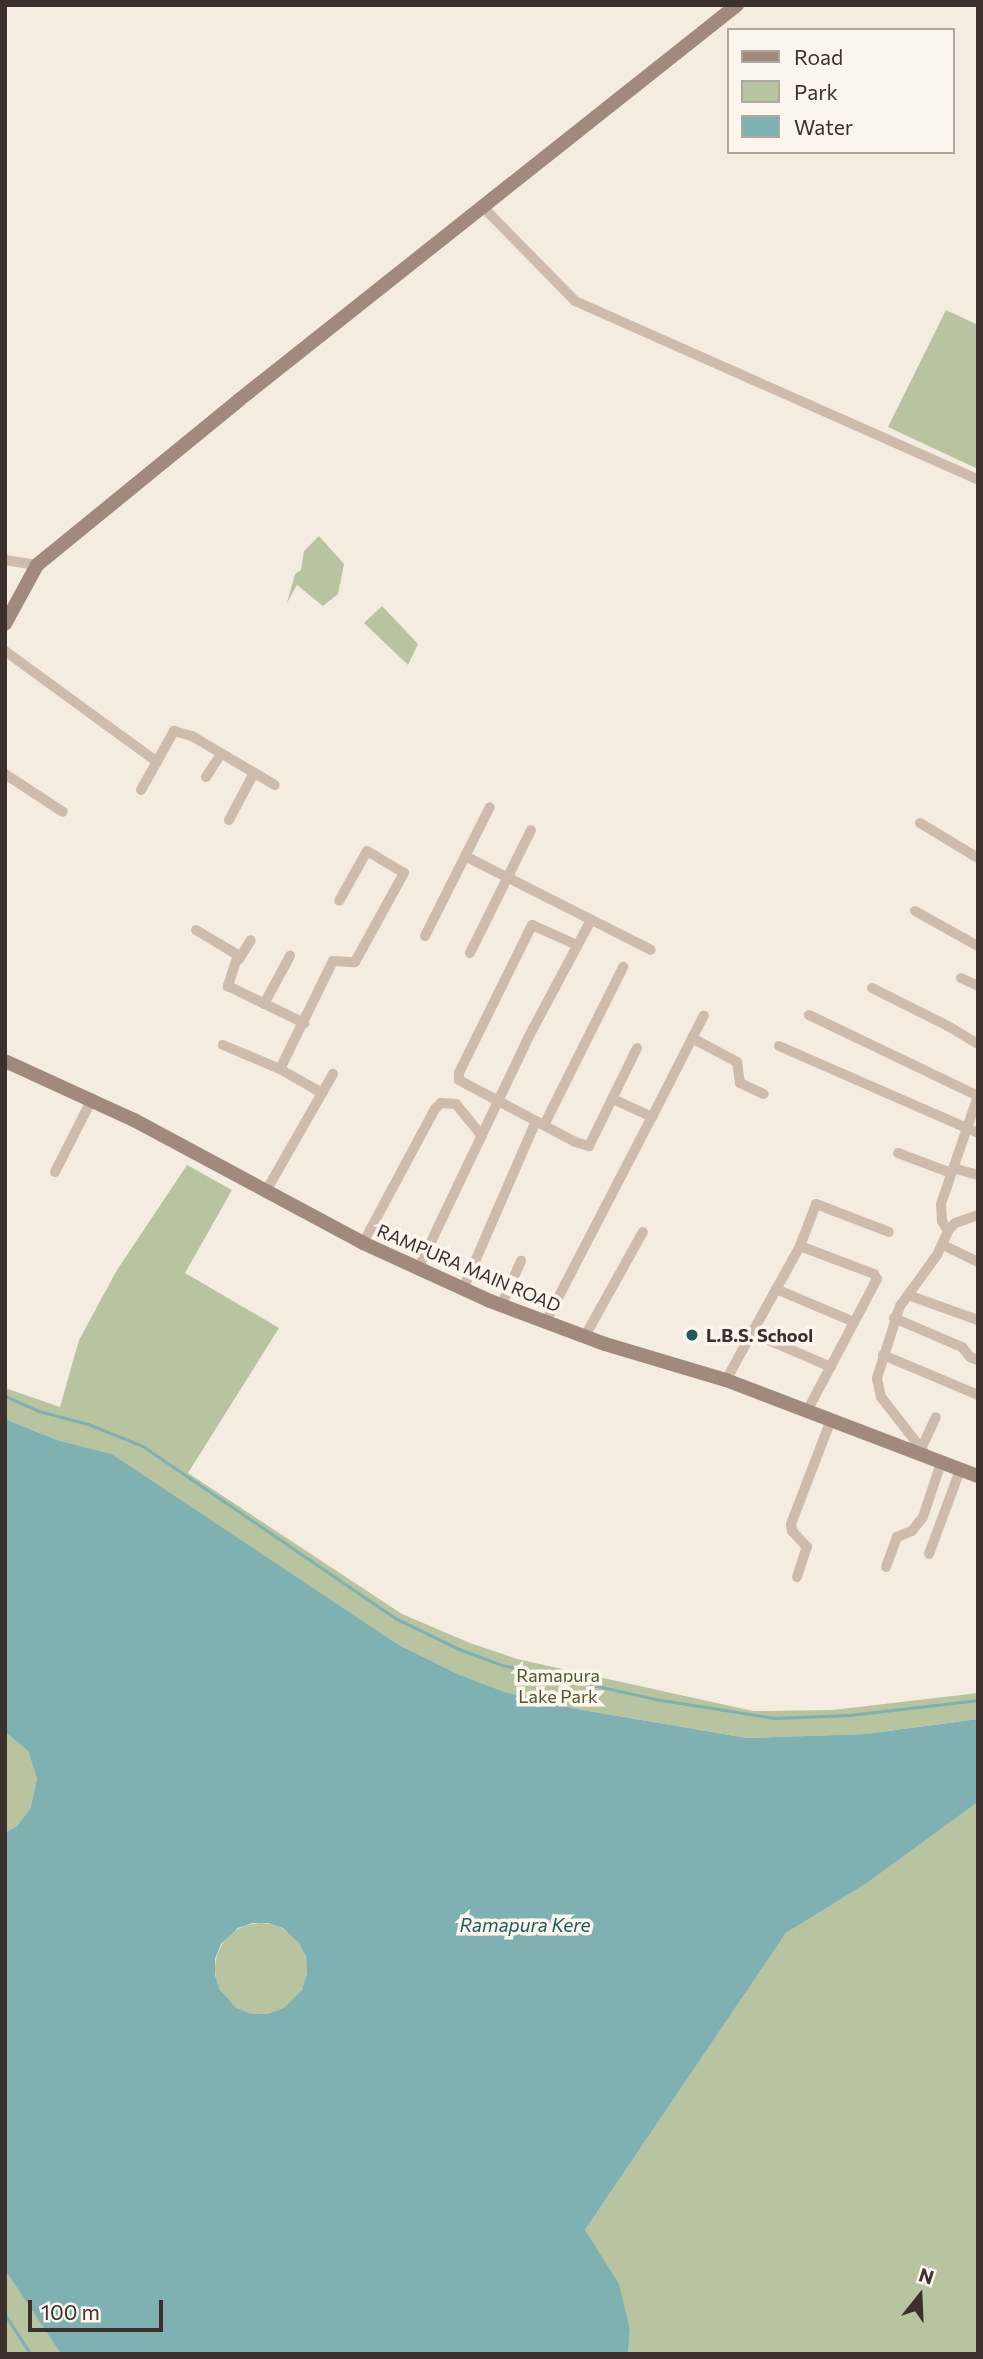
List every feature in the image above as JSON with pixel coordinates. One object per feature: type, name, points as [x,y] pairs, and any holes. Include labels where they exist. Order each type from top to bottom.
[{"type":"main road","points":[[5,624],[37,565],[239,400],[737,5]]},
{"type":"main road","name":"RAMPURA MAIN ROAD","points":[[5,1061],[92,1099],[363,1243],[484,1299],[545,1323],[726,1380],[978,1476]]},
{"type":"street","points":[[483,207],[575,301],[978,480]]},
{"type":"street","points":[[5,560],[37,565]]},
{"type":"street","points":[[5,651],[157,762]]},
{"type":"street","points":[[141,790],[174,731],[192,736],[275,785]]},
{"type":"street","points":[[206,777],[221,754]]},
{"type":"street","points":[[229,820],[254,773]]},
{"type":"street","points":[[5,774],[63,812]]},
{"type":"street","points":[[425,936],[490,807]]},
{"type":"street","points":[[920,823],[978,858]]},
{"type":"street","points":[[470,953],[531,830]]},
{"type":"street","points":[[279,1069],[333,961],[355,962],[404,873],[367,851],[339,901]]},
{"type":"street","points":[[465,856],[651,950]]},
{"type":"street","points":[[915,911],[978,946]]},
{"type":"street","points":[[418,1269],[481,1136],[591,920]]},
{"type":"street","points":[[577,945],[532,925],[458,1073],[461,1082],[584,1147],[589,1146],[637,1048]]},
{"type":"street","points":[[196,930],[238,955],[239,960]]},
{"type":"street","points":[[251,940],[228,986],[304,1023]]},
{"type":"street","points":[[264,1004],[290,956]]},
{"type":"street","points":[[463,1289],[540,1123],[624,967]]},
{"type":"street","points":[[961,978],[978,986]]},
{"type":"street","points":[[872,988],[978,1044]]},
{"type":"street","points":[[545,1323],[704,1015]]},
{"type":"street","points":[[809,1015],[978,1096],[941,1211],[948,1231]]},
{"type":"street","points":[[692,1038],[737,1062],[740,1083],[764,1094]]},
{"type":"street","points":[[223,1045],[279,1069],[322,1093]]},
{"type":"street","points":[[779,1046],[978,1133]]},
{"type":"street","points":[[266,1191],[333,1074]]},
{"type":"street","points":[[55,1172],[92,1099]]},
{"type":"street","points":[[613,1099],[652,1117]]},
{"type":"street","points":[[363,1243],[441,1102],[456,1104],[481,1136]]},
{"type":"street","points":[[898,1153],[952,1171],[978,1175]]},
{"type":"street","points":[[726,1380],[800,1246],[816,1205],[888,1232]]},
{"type":"street","points":[[931,1457],[881,1397],[877,1378],[894,1318],[908,1295],[955,1223],[978,1215]]},
{"type":"street","points":[[585,1336],[643,1232]]},
{"type":"street","points":[[943,1245],[978,1262]]},
{"type":"street","points":[[800,1246],[876,1276],[855,1322],[807,1410]]},
{"type":"street","points":[[503,1299],[521,1261]]},
{"type":"street","points":[[776,1289],[855,1322]]},
{"type":"street","points":[[484,1299],[489,1294],[503,1299],[527,1309],[526,1315]]},
{"type":"street","points":[[908,1295],[978,1320]]},
{"type":"street","points":[[894,1318],[962,1347],[978,1360]]},
{"type":"street","points":[[752,1333],[831,1367]]},
{"type":"street","points":[[883,1356],[978,1395]]},
{"type":"street","points":[[886,1567],[897,1537],[912,1531],[923,1517],[936,1417]]},
{"type":"street","points":[[797,1577],[807,1547],[792,1531],[791,1524],[831,1420]]},
{"type":"street","points":[[929,1554],[960,1470]]},
{"type":"green space","points":[[946,310],[978,325],[978,469],[888,427]]},
{"type":"green space","points":[[319,536],[344,564],[338,594],[323,606],[297,585],[287,603],[295,574],[301,570],[304,551]]},
{"type":"green space","points":[[382,606],[418,644],[408,665],[364,623]]},
{"type":"green space","name":"Ramapura Lake Park","points":[[187,1165],[232,1190],[185,1273],[279,1328],[188,1473],[402,1614],[470,1643],[517,1659],[753,1711],[833,1710],[978,1693],[978,1719],[866,1734],[747,1738],[577,1709],[505,1692],[460,1675],[399,1645],[112,1454],[57,1440],[5,1419],[5,1388],[60,1407],[79,1340],[117,1270]]},
{"type":"green space","points":[[5,1732],[28,1751],[37,1779],[30,1809],[17,1826],[5,1833]]},
{"type":"green space","points":[[978,1802],[978,2354],[628,2354],[630,2330],[585,2230],[786,1933],[867,1883]]},
{"type":"green space","points":[[261,1923],[279,1926],[294,1936],[304,1951],[307,1969],[304,1987],[294,2002],[279,2012],[261,2015],[243,2012],[228,2002],[218,1987],[215,1969],[218,1951],[228,1936],[243,1926]]},
{"type":"green space","points":[[5,2270],[61,2354],[5,2354]]},
{"type":"water","name":"Ramapura Kere","points":[[5,1419],[57,1440],[112,1454],[399,1645],[460,1675],[505,1692],[577,1709],[747,1738],[866,1734],[978,1719],[978,1802],[867,1883],[786,1933],[585,2230],[619,2284],[630,2330],[628,2354],[61,2354],[5,2270],[5,1833],[17,1826],[30,1809],[37,1779],[28,1751],[5,1732]],"holes":[[[253,1923],[268,1923],[283,1928],[299,1943],[306,1957],[307,1974],[302,1990],[284,2008],[268,2014],[251,2014],[236,2008],[220,1990],[215,1975],[215,1959],[221,1944],[238,1928]]]},
{"type":"waterway","points":[[5,1396],[39,1411],[88,1424],[143,1446],[395,1618],[459,1649],[502,1665],[655,1699],[775,1718],[850,1715],[978,1700]]},
{"type":"waterway","points":[[5,2314],[31,2354]]},
{"type":"place","name":"L.B.S. School","points":[[692,1335]]}]
